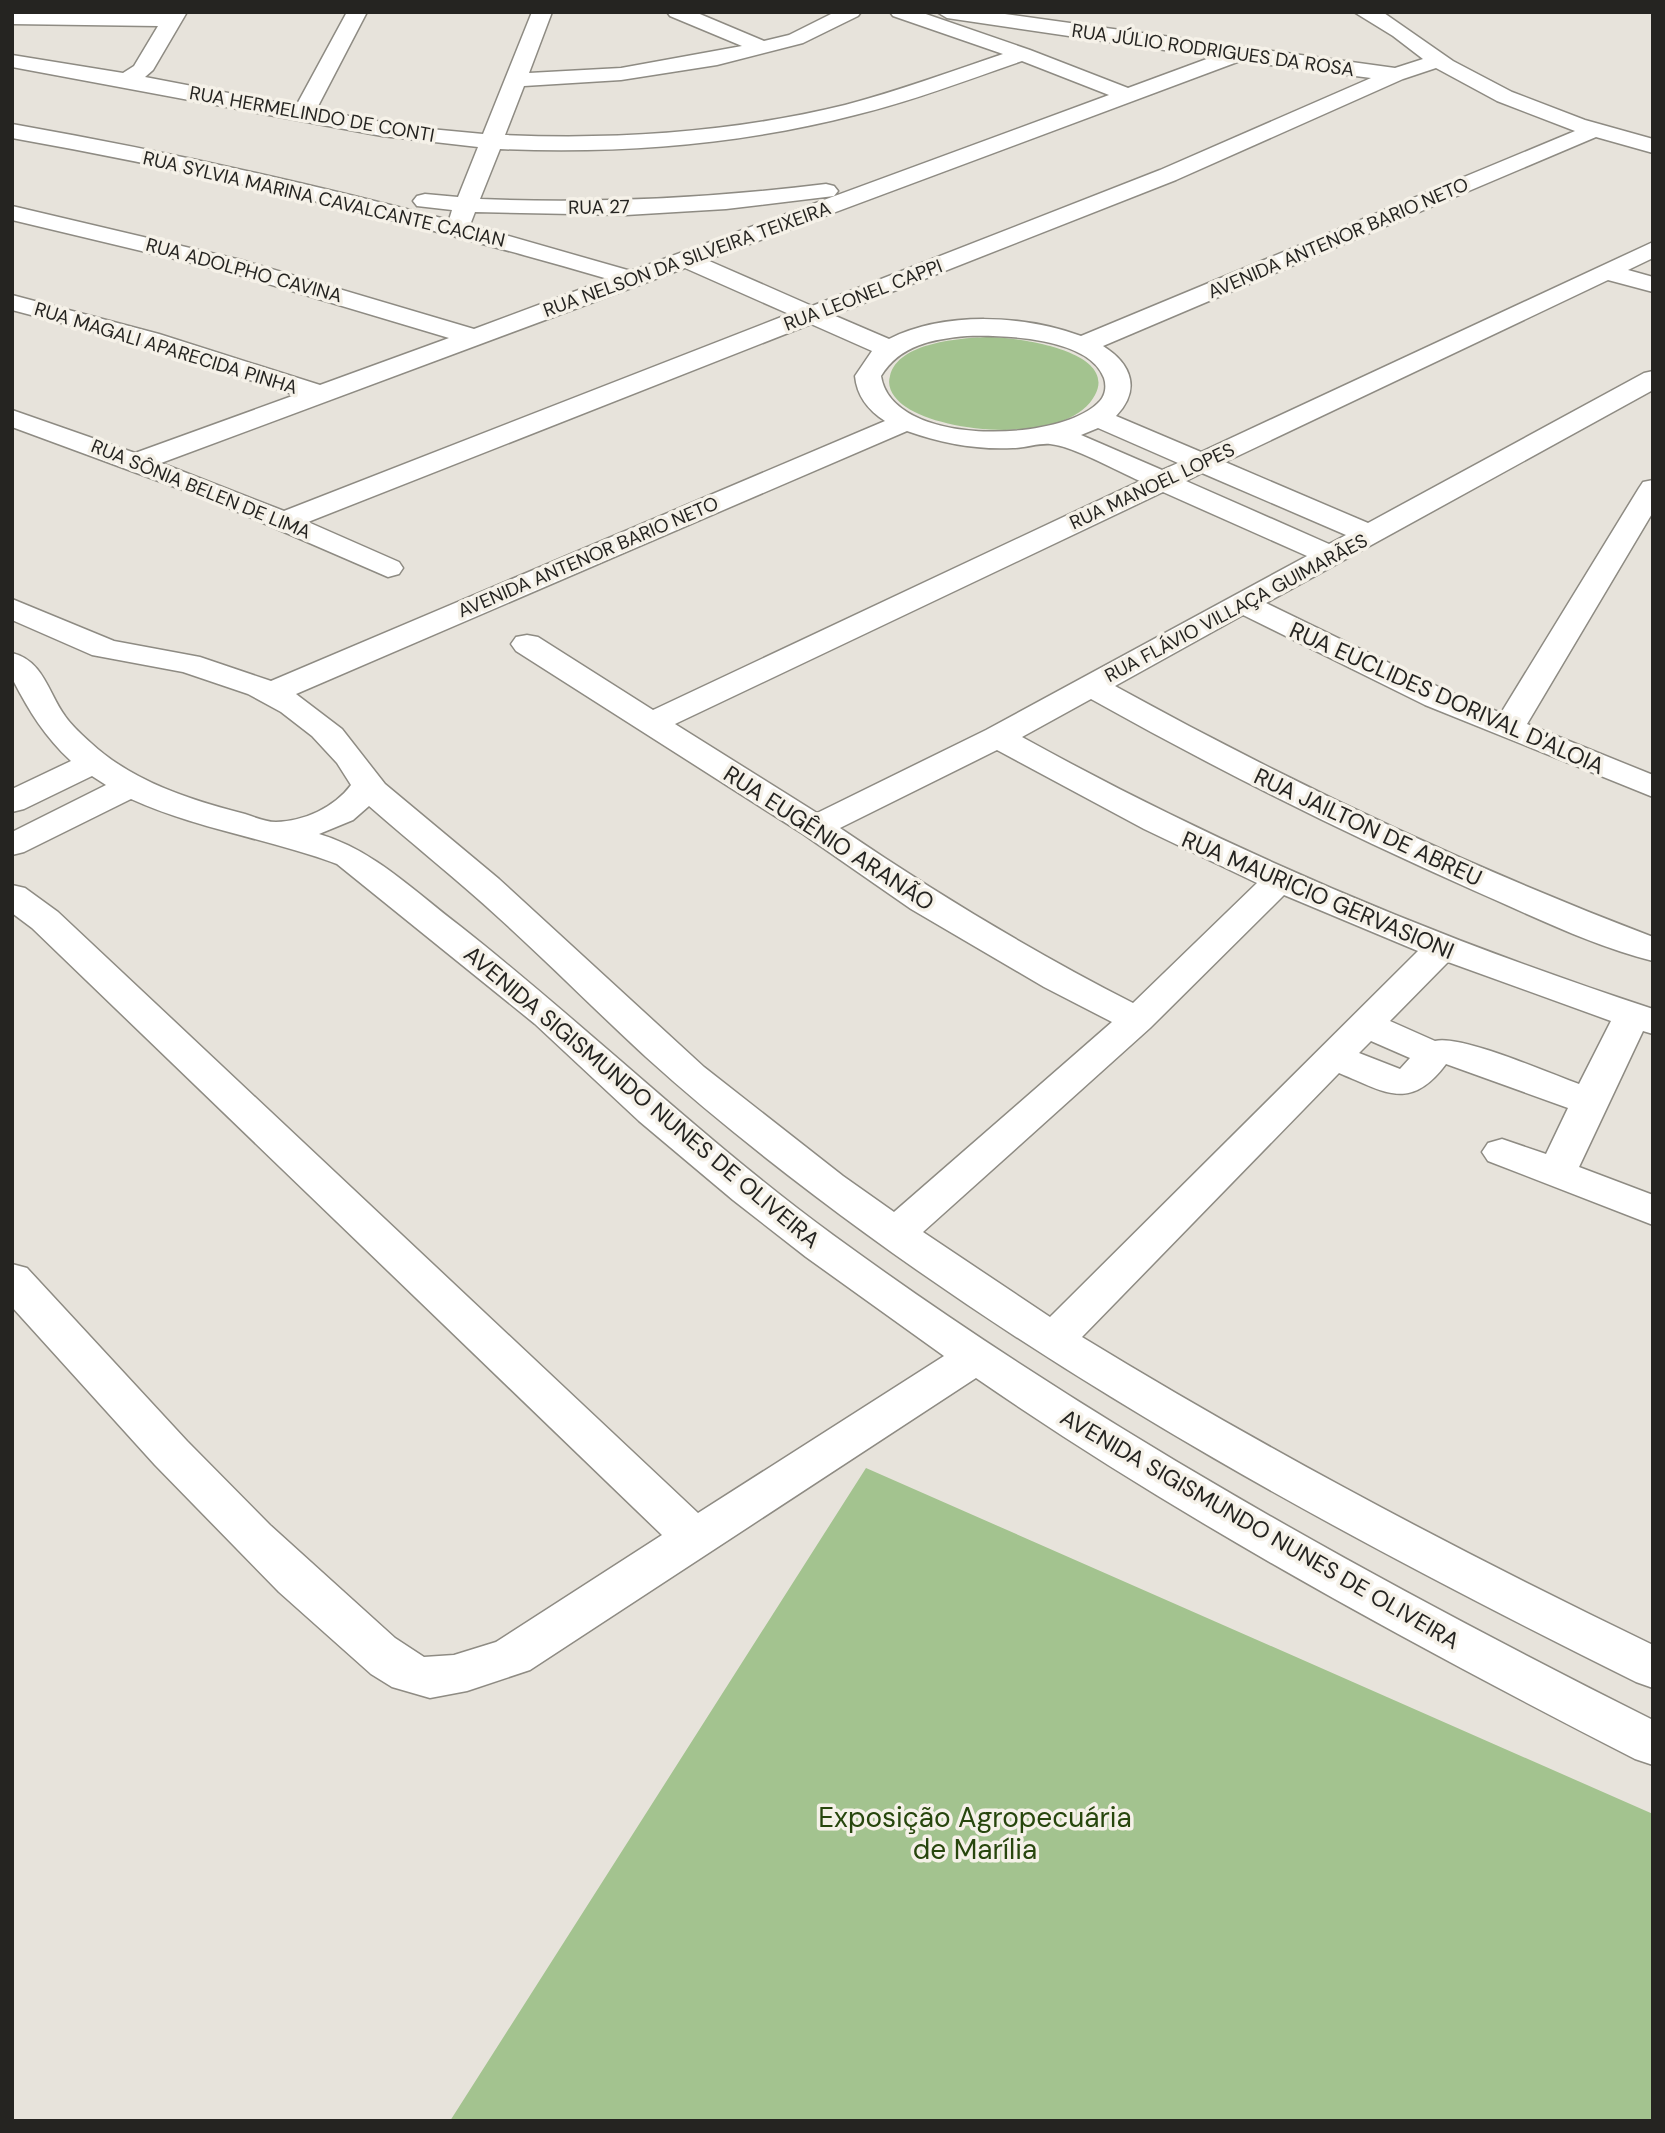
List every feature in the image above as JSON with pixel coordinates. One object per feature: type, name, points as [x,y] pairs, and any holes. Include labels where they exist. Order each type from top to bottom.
[{"type":"street","points":[[303,114],[357,12]]},
{"type":"street","points":[[458,228],[542,12]]},
{"type":"street","points":[[677,12],[764,48]]},
{"type":"street","points":[[515,80],[655,70],[764,48],[796,39],[851,12]]},
{"type":"street","points":[[900,12],[1023,54],[1129,96]]},
{"type":"street","name":"RUA JÚLIO RODRIGUES DA ROSA","points":[[947,12],[1238,55],[1396,75]]},
{"type":"street","points":[[1364,12],[1392,25],[1437,61],[1505,97],[1595,130],[1653,146]]},
{"type":"street","points":[[12,18],[175,16]]},
{"type":"street","points":[[127,80],[142,69],[175,16]]},
{"type":"street","name":"RUA HERMELINDO DE CONTI","points":[[12,61],[127,80],[401,133],[491,141],[630,141],[705,135],[777,125],[873,104],[1023,54]]},
{"type":"street","name":"RUA NELSON DA SILVEIRA TEIXEIRA","points":[[137,461],[1238,55]]},
{"type":"street","name":"RUA LEONEL CAPPI","points":[[285,521],[1168,175],[1396,75],[1437,61]]},
{"type":"street","points":[[12,81],[40,66]]},
{"type":"street","name":"AVENIDA ANTENOR BARIO NETO","points":[[1082,346],[1595,130]]},
{"type":"street","name":"RUA SYLVIA MARINA CAVALCANTE CACIAN","points":[[12,131],[201,167],[320,194],[458,228],[633,279]]},
{"type":"street","name":"RUA 27","points":[[320,194],[338,192],[466,205],[620,207],[755,200],[842,189],[877,189]]},
{"type":"street","points":[[755,200],[771,211],[780,225]]},
{"type":"street","name":"RUA ADOLPHO CAVINA","points":[[12,213],[232,265],[474,337]]},
{"type":"street","points":[[722,246],[747,257]]},
{"type":"street","name":"RUA MANOEL LOPES","points":[[651,723],[1653,249]]},
{"type":"street","points":[[685,259],[812,315],[893,337],[922,337],[961,329],[1004,328],[1045,334],[1082,346],[1107,362],[1119,382],[1115,401],[1097,418],[1049,435],[1007,439],[963,437],[923,428],[906,422],[880,405],[869,386],[868,376],[872,367],[893,337]]},
{"type":"street","points":[[1605,271],[1653,285]]},
{"type":"street","points":[[821,290],[871,313]]},
{"type":"street","name":"RUA MAGALI APARECIDA PINHA","points":[[12,302],[150,339],[320,394]]},
{"type":"street","name":"RUA FLÁVIO VILLAÇA GUIMARÃES","points":[[815,827],[998,737],[1371,536],[1653,379]]},
{"type":"street","name":"RUA SÔNIA BELEN DE LIMA","points":[[12,418],[137,461],[285,521],[388,568]]},
{"type":"street","points":[[1097,418],[1371,536]]},
{"type":"street","name":"AVENIDA ANTENOR BARIO NETO","points":[[271,693],[906,422]]},
{"type":"street","points":[[1049,435],[1077,443],[1332,556]]},
{"type":"street","points":[[1508,729],[1653,488]]},
{"type":"street","name":"RUA EUCLIDES DORIVAL D'ALOIA","points":[[1244,604],[1368,666],[1508,729],[1653,787]]},
{"type":"street","name":"AVENIDA SIGISMUNDO NUNES DE OLIVEIRA","points":[[12,608],[66,634],[108,649],[201,667],[271,693],[296,708],[329,734],[355,764],[367,786],[486,887],[637,1028],[719,1099],[895,1234],[1053,1340],[1246,1457],[1387,1535],[1653,1668]]},
{"type":"street","name":"RUA EUGÊNIO ARANÃO","points":[[527,643],[815,827],[924,901],[1057,979],[1137,1020]]},
{"type":"street","points":[[38,667],[79,654],[108,649]]},
{"type":"street","name":"AVENIDA SIGISMUNDO NUNES DE OLIVEIRA","points":[[38,667],[50,718],[65,737],[94,762],[131,786],[194,812],[317,843],[349,857],[542,1011],[630,1092],[719,1168],[819,1246],[975,1357],[1191,1495],[1340,1581],[1499,1667],[1653,1744]]},
{"type":"street","name":"RUA JAILTON DE ABREU","points":[[1091,686],[1242,769],[1349,821],[1502,889],[1653,950]]},
{"type":"street","name":"RUA MAURICIO GERVASIONI","points":[[998,737],[1119,805],[1279,881],[1639,1025]]},
{"type":"street","points":[[12,802],[94,762]]},
{"type":"street","points":[[12,845],[131,786]]},
{"type":"street","points":[[268,831],[289,830],[329,819],[354,804],[367,786]]},
{"type":"street","points":[[895,1234],[1137,1020],[1279,881]]},
{"type":"street","points":[[12,896],[45,920],[695,1538]]},
{"type":"street","points":[[1053,1340],[1441,948]]},
{"type":"street","points":[[1366,1024],[1433,1054]]},
{"type":"street","points":[[1556,1174],[1590,1102],[1639,1025]]},
{"type":"street","points":[[1334,1057],[1396,1082],[1407,1082],[1415,1078],[1433,1054],[1442,1051],[1590,1102]]},
{"type":"street","points":[[1502,1153],[1653,1212]]},
{"type":"street","points":[[12,1279],[215,1502],[295,1580],[391,1662],[422,1678],[457,1674],[513,1656],[975,1357]]},
{"type":"green space","points":[[989,337],[1039,343],[1078,357],[1092,367],[1098,380],[1095,395],[1081,411],[1060,422],[1034,428],[1005,430],[948,424],[906,407],[893,394],[889,385],[890,376],[895,365],[905,356],[932,344]]},
{"type":"green space","name":"Exposição Agropecuária de Marília","points":[[866,1468],[1653,1814],[1653,2121],[450,2121]]}]
